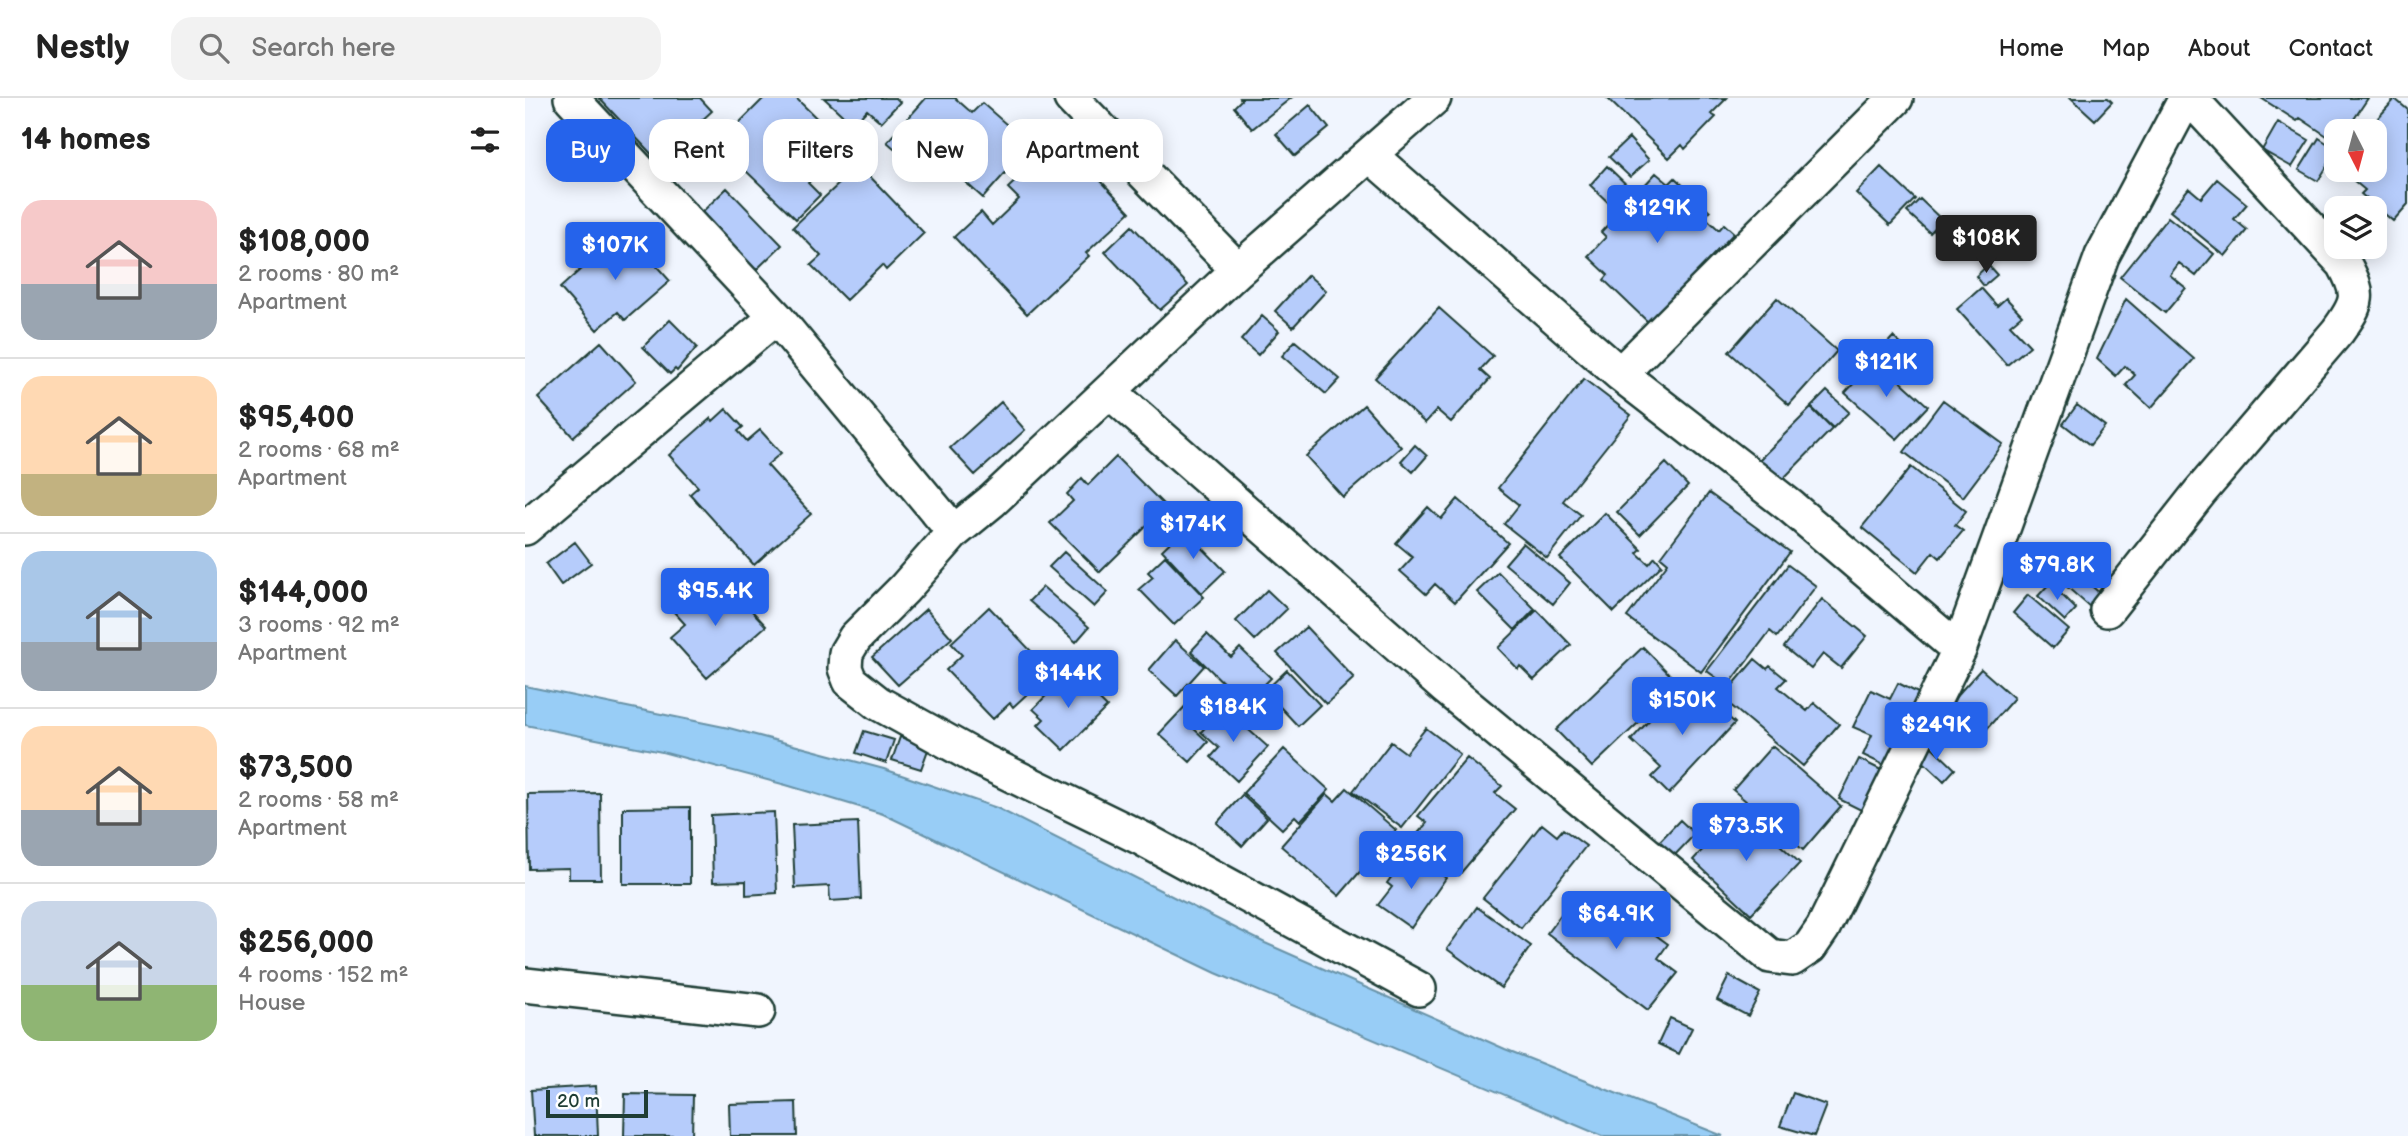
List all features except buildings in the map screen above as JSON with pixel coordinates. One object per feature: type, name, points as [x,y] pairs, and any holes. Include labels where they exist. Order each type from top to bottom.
[{"type":"street","points":[[571,98],[776,317],[954,532]]},
{"type":"street","points":[[1071,98],[1238,270]]},
{"type":"street","points":[[1419,989],[1143,839],[979,759],[878,703],[850,681],[845,668],[846,653],[855,638],[904,589],[954,532],[992,501],[1238,270],[1434,98]]},
{"type":"street","points":[[1620,374],[1896,98]]},
{"type":"street","points":[[1110,392],[1446,688],[1770,956],[1792,960],[1810,947],[1823,928],[1959,650],[2102,256],[2188,98],[2344,264],[2356,285],[2354,309],[2200,492],[2107,610]]},
{"type":"street","points":[[1370,156],[1620,374],[1790,506],[1959,650]]},
{"type":"street","points":[[525,528],[776,317]]},
{"type":"street","points":[[525,985],[758,1011]]},
{"type":"water","points":[[525,686],[729,728],[884,769],[997,808],[1265,943],[1505,1049],[1723,1136],[1602,1136],[1216,973],[883,814],[662,752],[525,725]]}]
